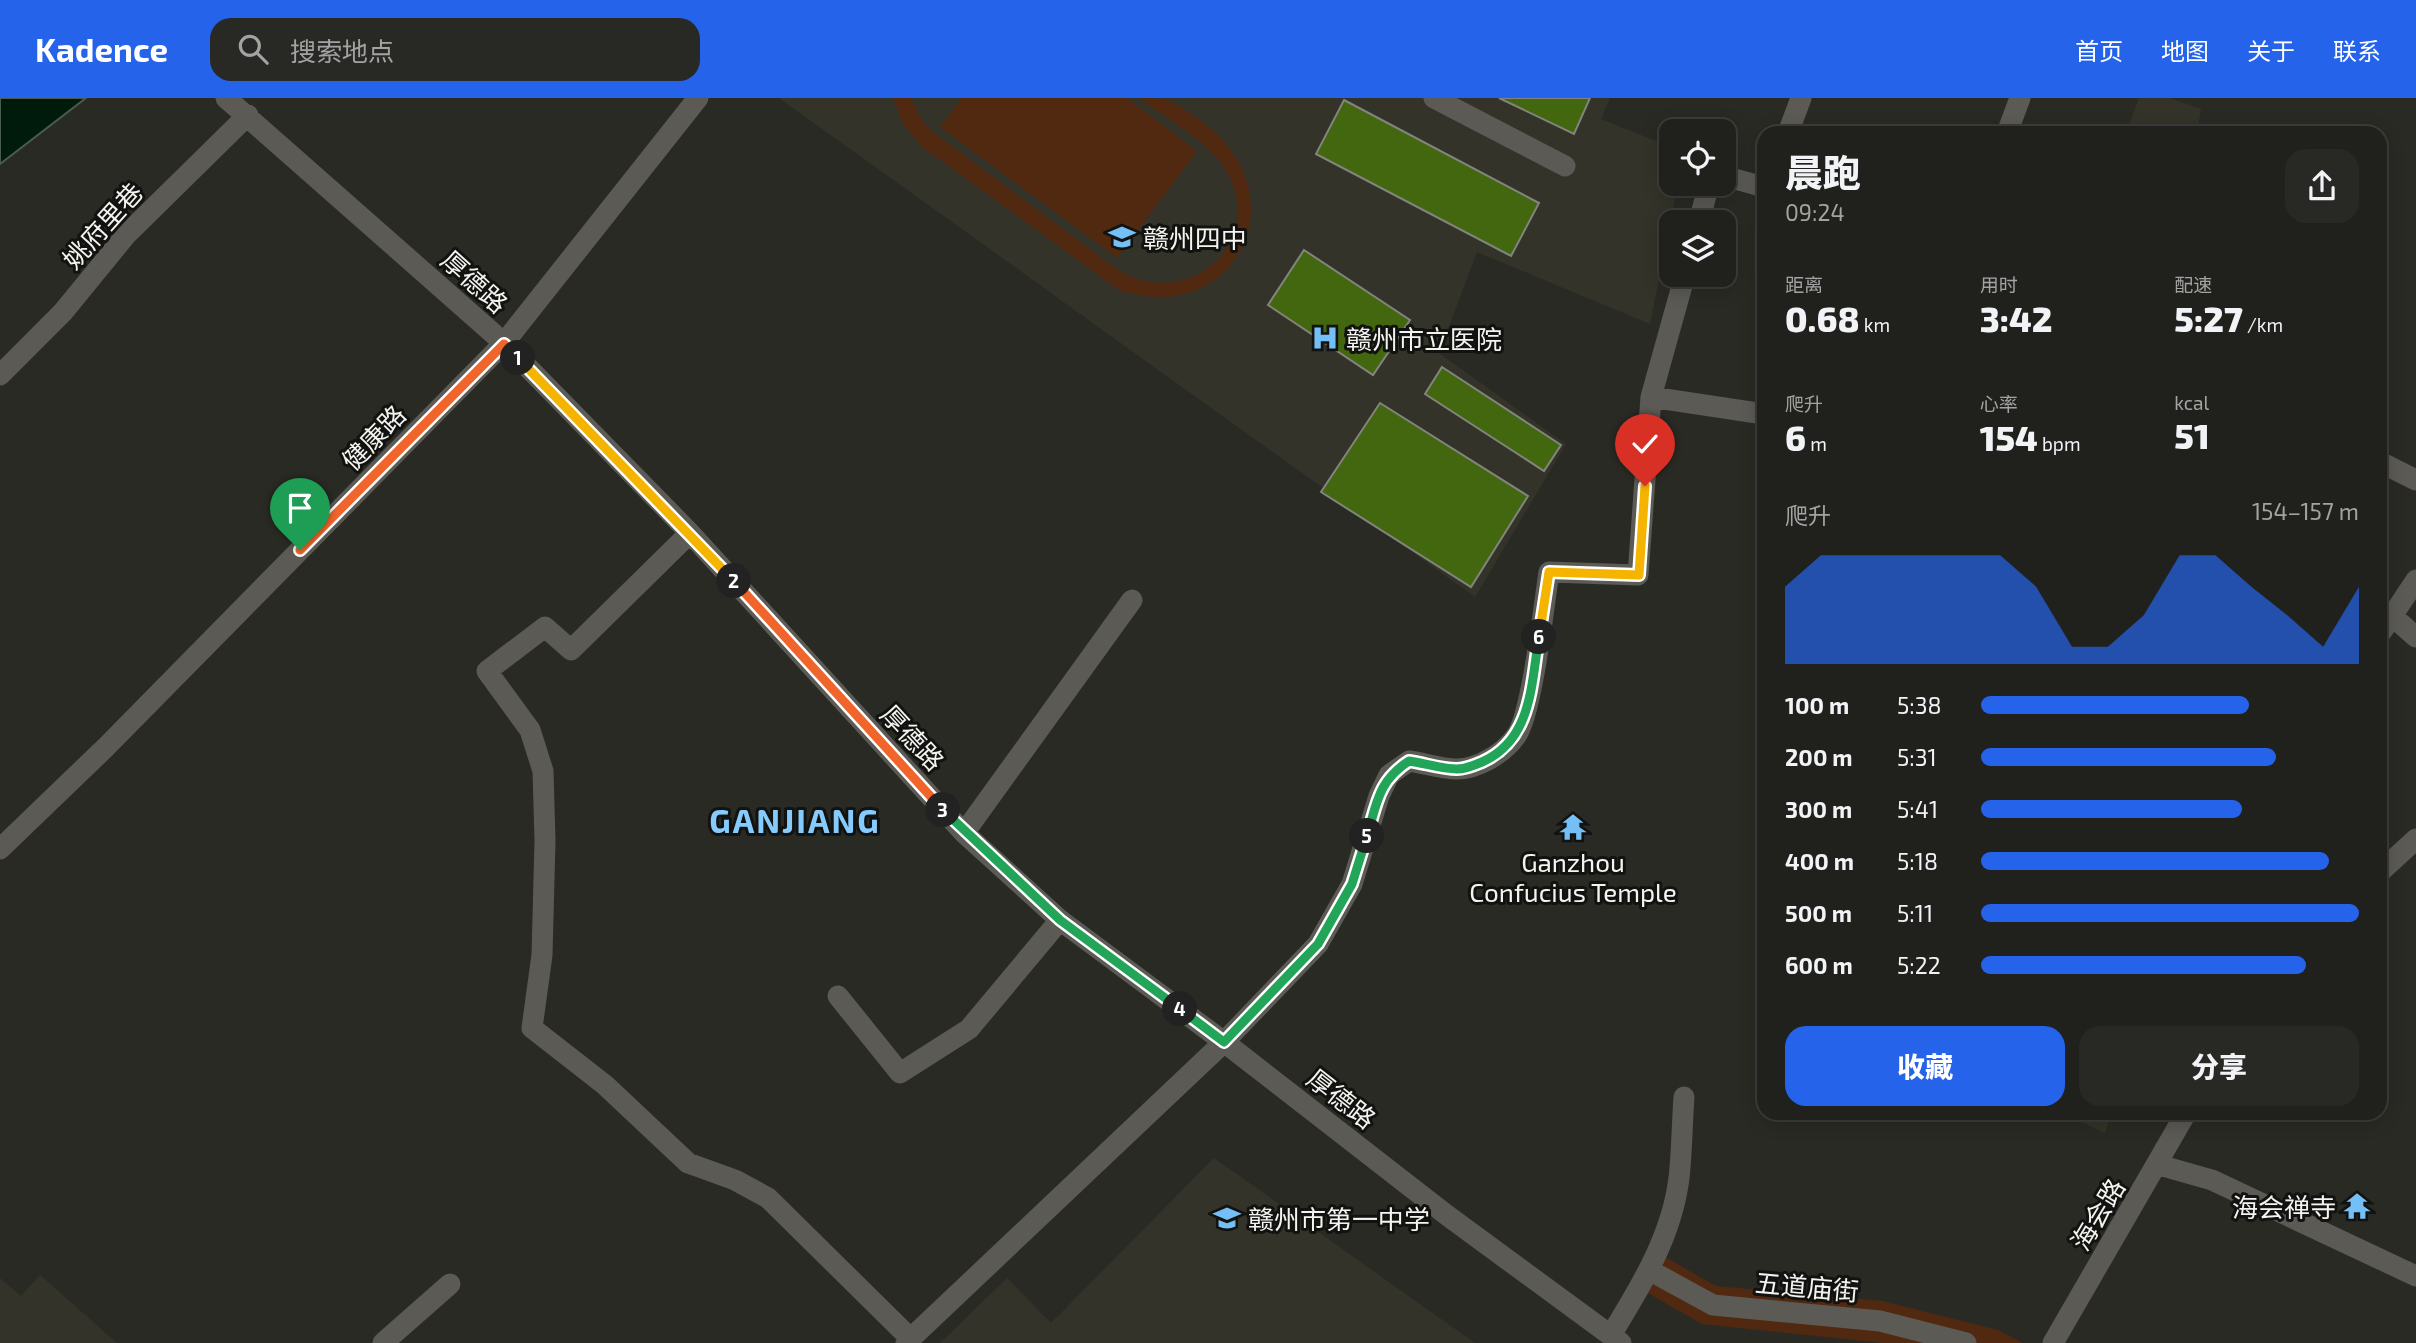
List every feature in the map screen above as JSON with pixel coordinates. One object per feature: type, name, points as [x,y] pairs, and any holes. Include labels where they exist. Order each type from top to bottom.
[{"type":"street","name":"厚德路","points":[[226,98],[504,344],[690,533],[964,834],[1060,920],[1224,1042],[1448,1216],[1616,1339]]},
{"type":"street","name":"健康路","points":[[0,849],[115,737],[504,344],[698,98]]},
{"type":"street","points":[[1434,98],[1565,166]]},
{"type":"street","points":[[1791,126],[1801,98]]},
{"type":"street","points":[[2010,126],[2020,98]]},
{"type":"street","name":"姚府里巷","points":[[0,375],[63,312],[127,235],[248,115]]},
{"type":"street","points":[[1736,179],[1757,185]]},
{"type":"street","points":[[690,533],[571,650],[545,628],[487,671],[530,730],[543,771],[545,841],[542,955],[532,1028],[605,1085],[688,1163],[735,1180],[768,1198],[909,1341],[1224,1042],[1318,944],[1336,918],[1352,884],[1379,796],[1389,775],[1409,761],[1457,769],[1476,764],[1498,755],[1518,734],[1528,702],[1549,572],[1639,575],[1651,397],[1682,287]]},
{"type":"street","points":[[1651,397],[1757,413]]},
{"type":"street","points":[[2387,466],[2416,480]]},
{"type":"street","points":[[2387,624],[2416,580]]},
{"type":"street","points":[[964,834],[1132,600]]},
{"type":"street","points":[[2392,616],[2416,637]]},
{"type":"street","points":[[2387,867],[2413,847]]},
{"type":"street","points":[[838,996],[900,1073],[969,1029],[1060,920]]},
{"type":"street","points":[[1616,1339],[1669,1223],[1679,1180],[1684,1097]]},
{"type":"street","name":"海会路","points":[[2053,1343],[2159,1165],[2182,1120]]},
{"type":"street","points":[[2159,1165],[2212,1181],[2416,1276]]},
{"type":"street","name":"五道庙街","points":[[1649,1270],[1713,1305],[1880,1321],[1966,1343]]},
{"type":"street","points":[[383,1343],[450,1284]]},
{"type":"shaded area","points":[[0,98],[86,98],[0,164]]},
{"type":"shaded area","name":"赣州市立医院","points":[[779,98],[1610,98],[1601,119],[1659,142],[1659,196],[1676,196],[1673,210],[1659,210],[1659,279],[1650,324],[1477,252],[1439,353],[1566,444],[1475,597]]},
{"type":"shaded area","points":[[893,98],[911,98],[922,121],[932,131],[1115,268],[1141,280],[1167,283],[1192,277],[1212,264],[1228,246],[1236,223],[1236,198],[1226,170],[1219,160],[1198,140],[1139,98],[1173,102],[1201,121],[1232,151],[1248,184],[1250,217],[1242,248],[1223,273],[1195,290],[1160,297],[1119,290],[921,146],[902,122]]},
{"type":"shaded area","points":[[962,98],[1127,98],[1197,151],[1117,258],[940,127]]},
{"type":"shaded area","points":[[2139,98],[2169,98],[2201,109],[2198,126],[2129,126]]},
{"type":"shaded area","points":[[2076,1120],[2110,1120],[2105,1133]]},
{"type":"shaded area","name":"赣州市第一中学","points":[[1214,1158],[1475,1343],[940,1343],[1007,1278],[1051,1323]]},
{"type":"shaded area","points":[[1658,1253],[1716,1286],[1883,1301],[1998,1330],[2023,1343],[1882,1343],[1702,1324],[1639,1288]]},
{"type":"shaded area","points":[[40,1275],[117,1343],[0,1343],[0,1278],[21,1296]]},
{"type":"building","points":[[1499,98],[1590,98],[1574,134]]},
{"type":"building","points":[[1344,100],[1539,203],[1511,256],[1316,154]]},
{"type":"building","points":[[1304,250],[1410,320],[1373,375],[1268,305]]},
{"type":"building","points":[[1442,367],[1561,445],[1544,471],[1425,394]]},
{"type":"building","points":[[1380,403],[1528,496],[1471,587],[1321,492]]},
{"type":"place","name":"赣州四中","points":[[1122,237]]},
{"type":"place","name":"赣州市立医院","points":[[1325,338]]},
{"type":"place","name":"Ganzhou Confucius Temple","points":[[1573,827]]},
{"type":"place","name":"海会禅寺","points":[[2357,1206]]},
{"type":"place","name":"赣州市第一中学","points":[[1227,1218]]},
{"type":"district","name":"GANJIANG","points":[[795,820]]},
{"type":"route","points":[[300,550],[504,344],[690,533],[964,834],[1060,920],[1224,1042],[1318,944],[1336,918],[1352,884],[1379,796],[1389,775],[1409,761],[1457,769],[1476,764],[1498,755],[1518,734],[1528,702],[1549,572],[1639,575],[1645,486]]}]
